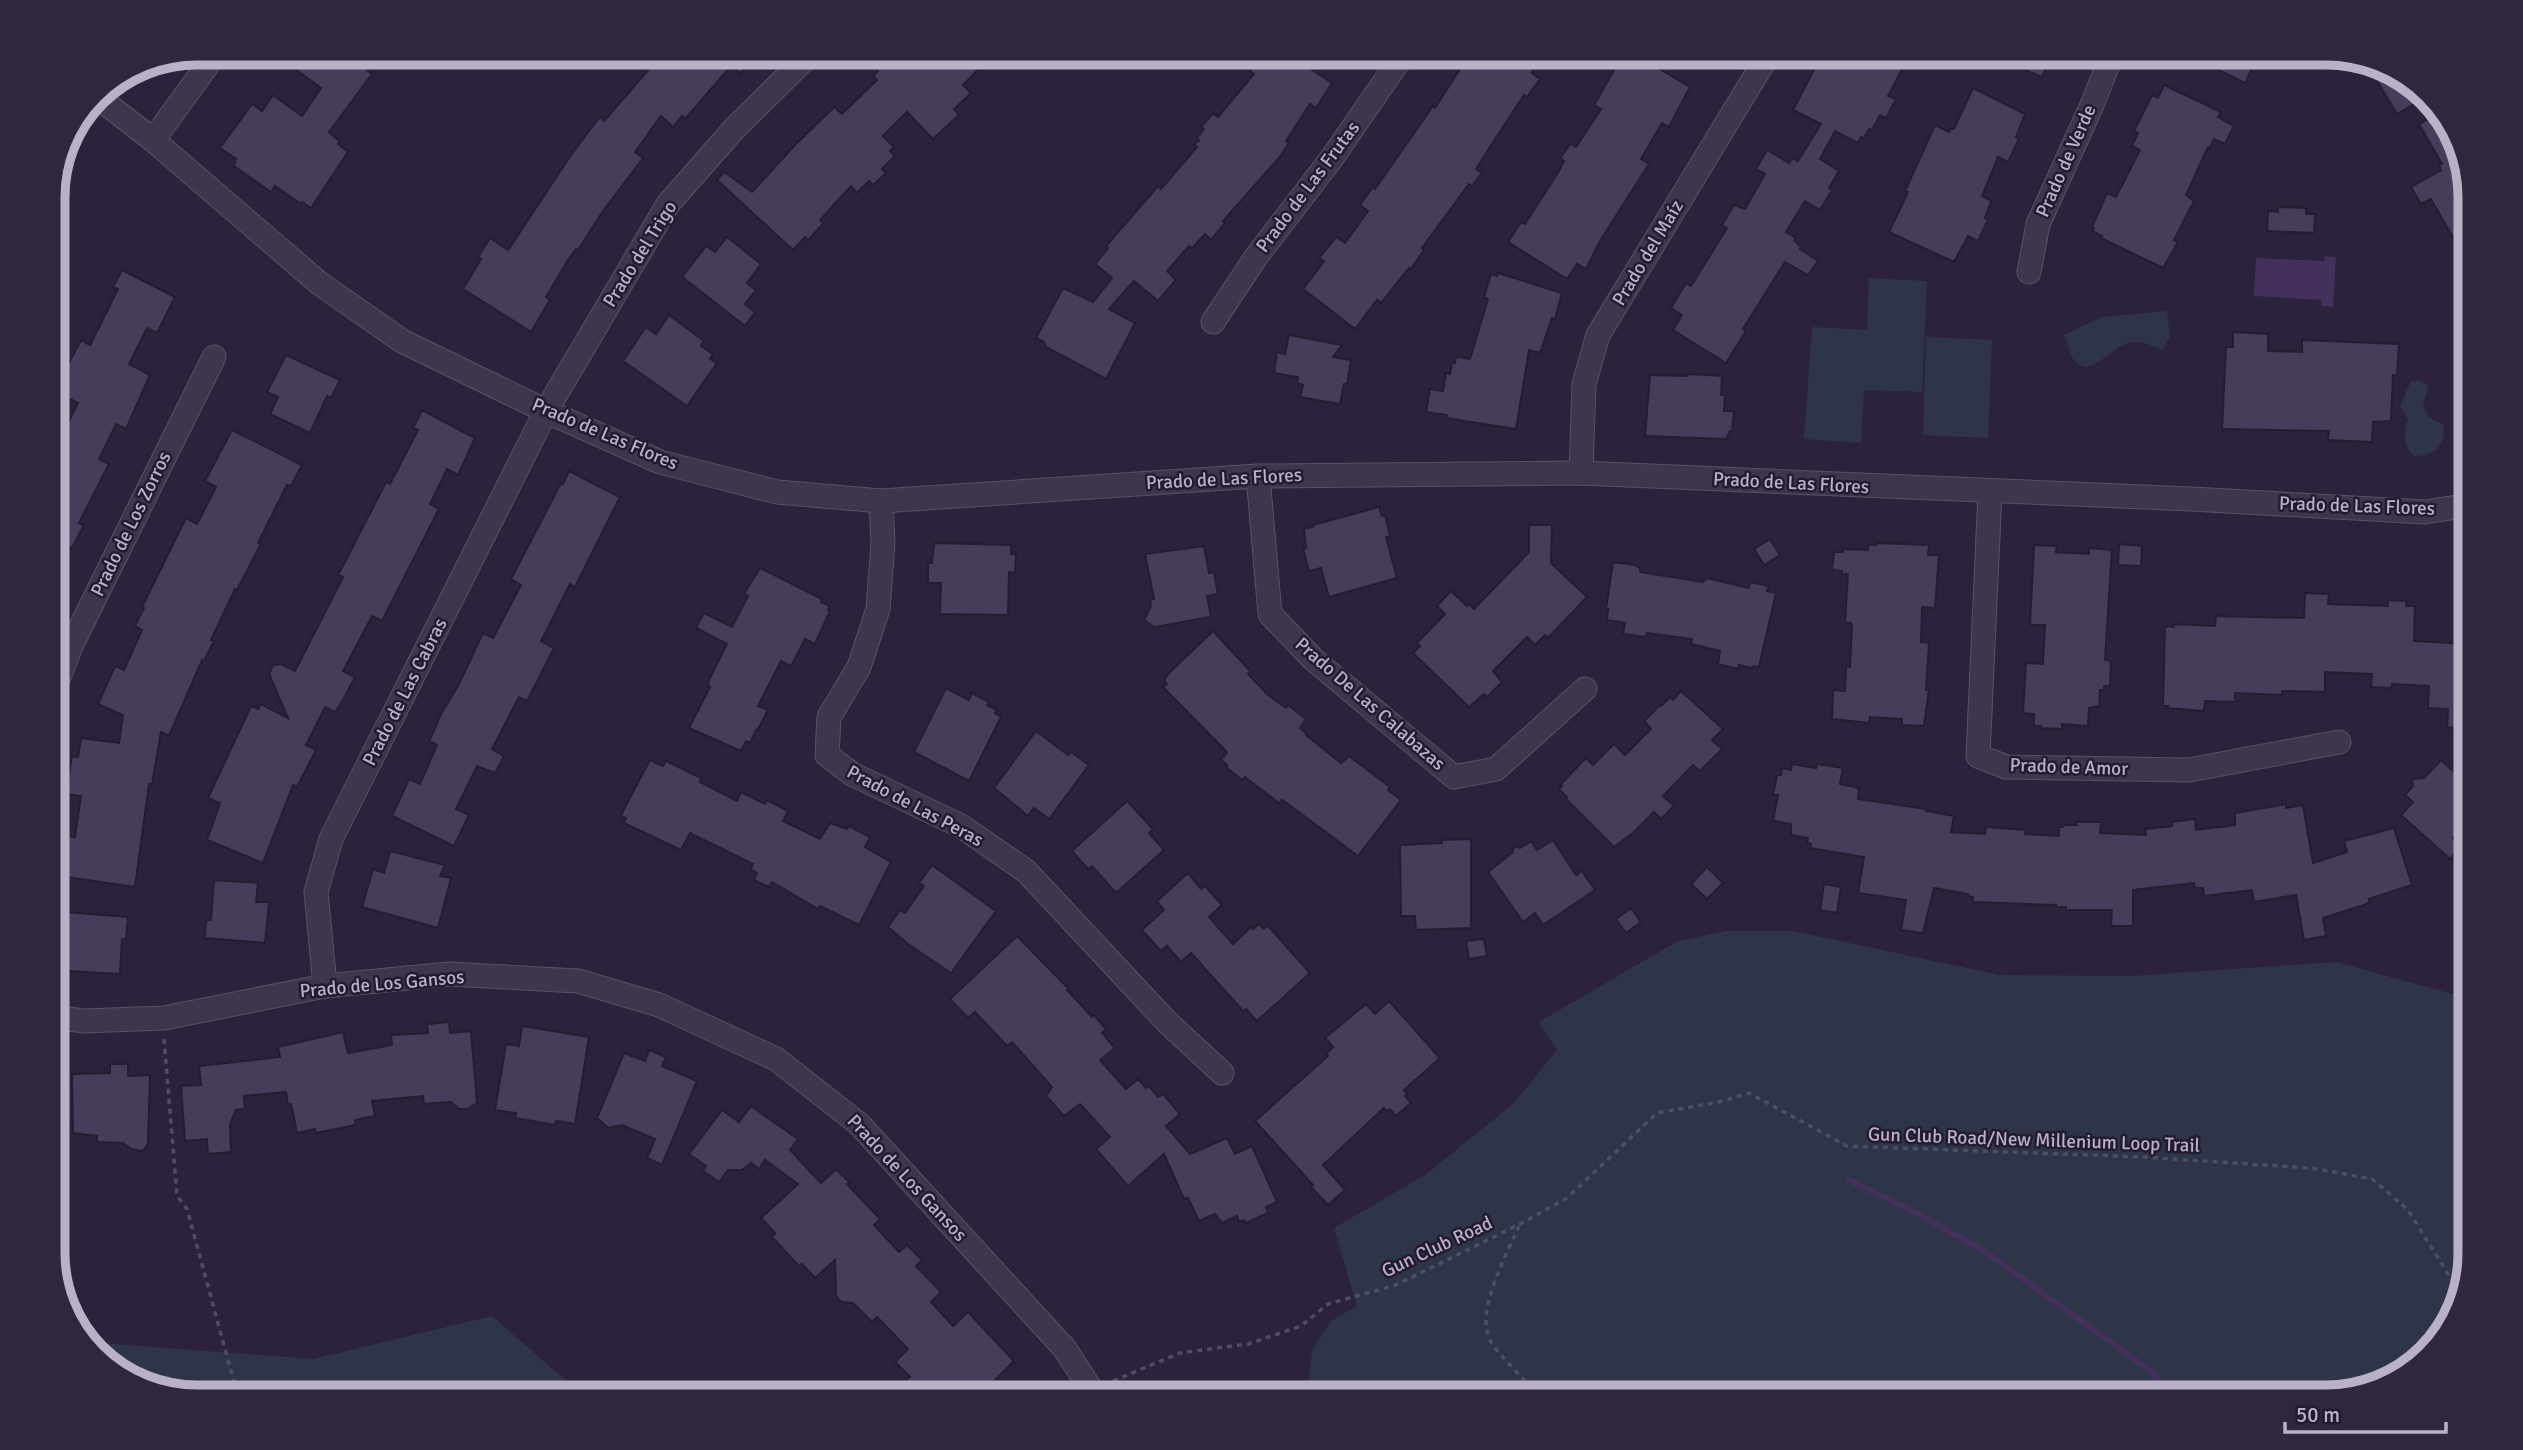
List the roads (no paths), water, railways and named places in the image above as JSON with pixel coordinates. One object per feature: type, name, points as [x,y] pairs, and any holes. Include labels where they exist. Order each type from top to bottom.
[{"type":"street","points":[[153,140],[207,65]]},
{"type":"street","name":"Prado del Trigo","points":[[546,411],[668,204],[735,128],[798,65]]},
{"type":"street","name":"Prado de Las Frutas","points":[[1213,322],[1256,257],[1332,158],[1396,65]]},
{"type":"street","name":"Prado del Maíz","points":[[1581,472],[1584,384],[1598,335],[1762,65]]},
{"type":"street","name":"Prado de Verde","points":[[2029,272],[2038,224],[2108,65]]},
{"type":"street","name":"Prado de Las Flores","points":[[104,102],[153,140],[319,283],[402,341],[546,411],[660,462],[777,492],[881,501],[1258,476],[1581,472],[2425,512],[2458,507]]},
{"type":"street","name":"Prado de Los Zorros","points":[[65,662],[214,357]]},
{"type":"street","name":"Prado de Las Cabras","points":[[324,986],[316,892],[331,839],[546,411]]},
{"type":"street","name":"Prado De Las Calabazas","points":[[1258,476],[1270,614],[1313,659],[1454,777],[1496,769],[1585,689]]},
{"type":"street","name":"Prado de Amor","points":[[1990,492],[1978,756],[2006,767],[2189,770],[2339,742]]},
{"type":"street","name":"Prado de Las Peras","points":[[881,501],[883,542],[878,609],[859,667],[829,717],[827,755],[852,775],[961,826],[1026,870],[1167,1022],[1222,1073]]},
{"type":"street","name":"Prado de Los Gansos","points":[[65,1019],[84,1021],[164,1017],[324,986],[449,974],[578,981],[659,1005],[776,1059],[859,1124],[1066,1349],[1088,1385]]},
{"type":"waterway","points":[[1849,1180],[1983,1250],[2152,1372],[2162,1385]]}]
